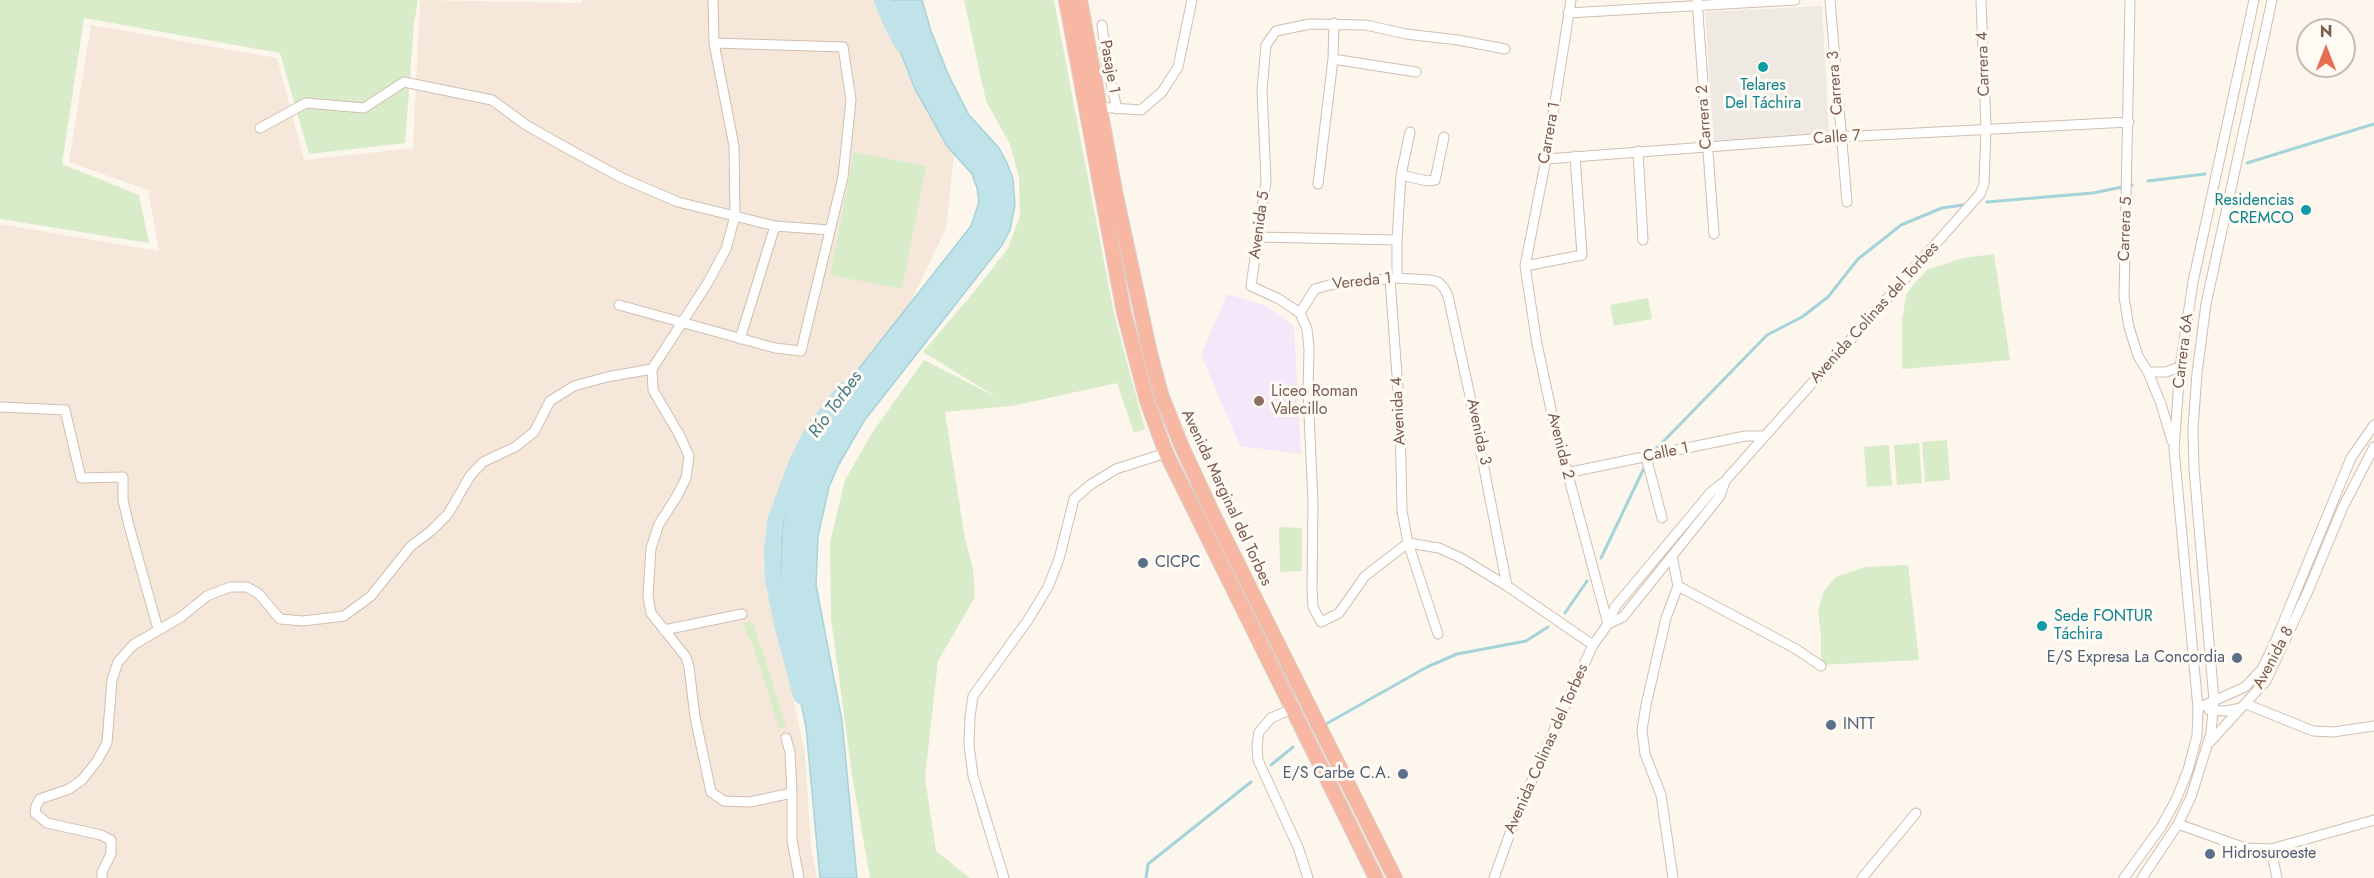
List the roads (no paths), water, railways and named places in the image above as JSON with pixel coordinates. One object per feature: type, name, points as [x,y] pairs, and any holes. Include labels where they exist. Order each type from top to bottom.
[{"type":"highway","name":"Avenida Marginal del Torbes","points":[[1066,0],[1124,312],[1147,401],[1166,453],[1376,878]]},
{"type":"highway","name":"Avenida Marginal del Torbes","points":[[1080,0],[1098,107],[1140,306],[1162,397],[1204,495],[1395,878]]},
{"type":"highway","points":[[1292,709],[1306,702]]},
{"type":"street","points":[[713,0],[714,43],[734,146],[735,216],[726,249],[707,284],[652,369],[653,390],[680,436],[688,456],[686,478],[659,524],[651,548],[648,596],[651,613],[686,657],[695,717],[711,792],[724,801],[750,802],[792,794]]},
{"type":"street","points":[[1098,107],[1141,110],[1162,92],[1178,67],[1192,0],[1184,0]]},
{"type":"street","name":"Carrera 1","points":[[1525,266],[1546,159],[1571,0]]},
{"type":"street","points":[[1568,13],[1697,3],[1795,0]]},
{"type":"street","name":"Carrera 3","points":[[1830,0],[1847,202]]},
{"type":"street","name":"Carrera 4","points":[[1981,0],[1986,128]]},
{"type":"street","name":"Carrera 5","points":[[2130,0],[2124,297],[2129,327],[2138,356],[2148,372],[2161,404],[2174,449]]},
{"type":"street","name":"Carrera 6A","points":[[2124,878],[2161,827],[2176,800],[2195,747],[2198,708],[2174,449],[2180,367],[2193,282],[2254,0]]},
{"type":"street","name":"Carrera 6A","points":[[2209,743],[2214,700],[2194,469],[2193,429],[2197,373],[2206,304],[2272,0]]},
{"type":"street","name":"Carrera 2","points":[[1697,3],[1714,234]]},
{"type":"street","points":[[1318,184],[1334,59],[1334,23]]},
{"type":"street","name":"Avenida 5","points":[[1300,314],[1279,299],[1251,286],[1266,181],[1262,90],[1266,45],[1276,31],[1310,24],[1366,25],[1406,34],[1458,40],[1505,49]]},
{"type":"street","name":"Pasaje 1","points":[[1102,25],[1107,66],[1117,109]]},
{"type":"street","points":[[619,305],[681,324],[775,348],[801,351],[843,177],[851,100],[843,47],[714,43]]},
{"type":"street","points":[[1334,59],[1416,72]]},
{"type":"street","points":[[260,128],[306,103],[364,108],[404,82],[492,100],[526,125],[622,178],[678,202],[775,226],[830,230]]},
{"type":"street","name":"Calle 7","points":[[1546,159],[1840,137],[2129,122]]},
{"type":"street","name":"Avenida Colinas del Torbes","points":[[1494,878],[1515,819],[1593,645],[1608,624],[1615,607],[1711,492],[1725,481],[1980,194],[1984,184],[1986,128]]},
{"type":"street","name":"Avenida 4","points":[[1410,132],[1401,175],[1394,278],[1402,511],[1408,543],[1438,634]]},
{"type":"street","points":[[1401,175],[1428,181],[1435,180],[1444,137]]},
{"type":"street","points":[[1638,151],[1643,240]]},
{"type":"street","points":[[1525,266],[1582,255],[1575,156]]},
{"type":"street","points":[[740,339],[775,226]]},
{"type":"street","points":[[1258,237],[1397,240]]},
{"type":"street","name":"Avenida 2","points":[[1525,266],[1537,344],[1566,473],[1608,624]]},
{"type":"street","name":"Vereda 1","points":[[1300,314],[1315,289],[1329,285],[1394,278],[1438,282]]},
{"type":"street","name":"Avenida 3","points":[[1438,282],[1448,296],[1483,454],[1507,586]]},
{"type":"street","points":[[1300,314],[1310,349],[1308,392],[1313,502],[1312,589],[1313,607],[1321,622],[1339,613],[1365,576],[1408,543],[1439,548],[1450,553],[1507,586],[1593,645]]},
{"type":"street","points":[[2148,372],[2166,372],[2180,367]]},
{"type":"street","points":[[102,878],[102,872],[111,854],[111,840],[101,835],[47,823],[35,813],[40,799],[69,789],[82,780],[97,761],[107,743],[112,680],[118,662],[133,645],[181,617],[207,596],[230,587],[247,587],[260,594],[280,618],[303,621],[344,616],[371,596],[411,546],[448,514],[470,476],[483,462],[514,447],[534,432],[550,401],[574,386],[652,369]]},
{"type":"street","points":[[0,407],[65,410],[81,478],[123,477],[123,500],[158,629]]},
{"type":"street","name":"Avenida 8","points":[[2198,708],[2245,687],[2262,669],[2277,640],[2351,458],[2374,424]]},
{"type":"street","name":"Calle 1","points":[[1566,473],[1745,436],[1765,436]]},
{"type":"street","name":"Avenida 8","points":[[2209,743],[2266,681],[2313,580],[2343,507],[2374,447]]},
{"type":"street","points":[[1004,878],[973,776],[969,746],[970,717],[974,696],[1028,620],[1048,587],[1059,559],[1074,500],[1090,485],[1116,469],[1166,453]]},
{"type":"street","points":[[1646,457],[1662,518]]},
{"type":"street","name":"Avenida Colinas del Torbes","points":[[1608,624],[1623,617],[1720,496],[1725,481]]},
{"type":"street","points":[[1672,556],[1678,586],[1666,618],[1642,730],[1646,754],[1660,795],[1673,878]]},
{"type":"street","points":[[1678,586],[1796,649],[1821,666]]},
{"type":"street","points":[[664,630],[741,614]]},
{"type":"street","points":[[2198,708],[2212,711],[2243,706],[2313,731],[2333,732],[2374,726]]},
{"type":"street","points":[[1292,709],[1271,718],[1259,732],[1258,760],[1298,847],[1308,878]]},
{"type":"street","points":[[786,738],[790,753],[792,840],[799,878]]},
{"type":"street","points":[[2142,878],[2178,824],[2192,797],[2209,743]]},
{"type":"street","points":[[1862,878],[1916,813]]},
{"type":"street","points":[[2178,824],[2245,848],[2271,849],[2374,820]]},
{"type":"street","points":[[2271,849],[2277,878]]},
{"type":"water","points":[[884,0],[922,0],[948,74],[969,115],[999,148],[1007,163],[1013,179],[1015,205],[1010,230],[1002,245],[864,421],[839,464],[829,487],[818,536],[816,585],[842,721],[857,878],[820,878],[806,727],[783,617],[780,588],[782,531],[787,503],[806,449],[819,423],[835,399],[971,226],[979,202],[972,174],[947,146],[915,89],[897,43]]},
{"type":"waterway","name":"Río Torbes","points":[[882,0],[903,45]]},
{"type":"waterway","points":[[2247,163],[2374,124]]},
{"type":"waterway","points":[[2148,181],[2205,174]]},
{"type":"waterway","points":[[1987,202],[2093,193],[2132,185]]},
{"type":"waterway","points":[[1655,450],[1767,335],[1802,317],[1828,297],[1858,259],[1901,225],[1942,208],[1963,205]]},
{"type":"waterway","name":"Río Torbes","points":[[801,696],[773,579],[772,551],[775,521],[797,462],[811,434],[844,390]]},
{"type":"waterway","points":[[1601,558],[1645,466]]},
{"type":"waterway","points":[[1565,613],[1587,581]]},
{"type":"waterway","points":[[1326,724],[1427,667],[1457,654],[1526,641],[1548,627]]},
{"type":"waterway","points":[[1271,765],[1293,747]]},
{"type":"waterway","points":[[1146,878],[1148,864],[1251,782]]},
{"type":"place","name":"Telares Del Táchira","points":[[1763,67]]},
{"type":"place","name":"Residencias CREMCO","points":[[2306,210]]},
{"type":"place","name":"Liceo Roman Valecillo","points":[[1259,401]]},
{"type":"place","name":"CICPC","points":[[1143,563]]},
{"type":"place","name":"Sede FONTUR Táchira","points":[[2042,626]]},
{"type":"place","name":"E/S Expresa La Concordia","points":[[2237,658]]},
{"type":"place","name":"INTT","points":[[1831,725]]},
{"type":"place","name":"E/S Carbe C.A.","points":[[1403,774]]},
{"type":"place","name":"Hidrosuroeste","points":[[2210,854]]}]
